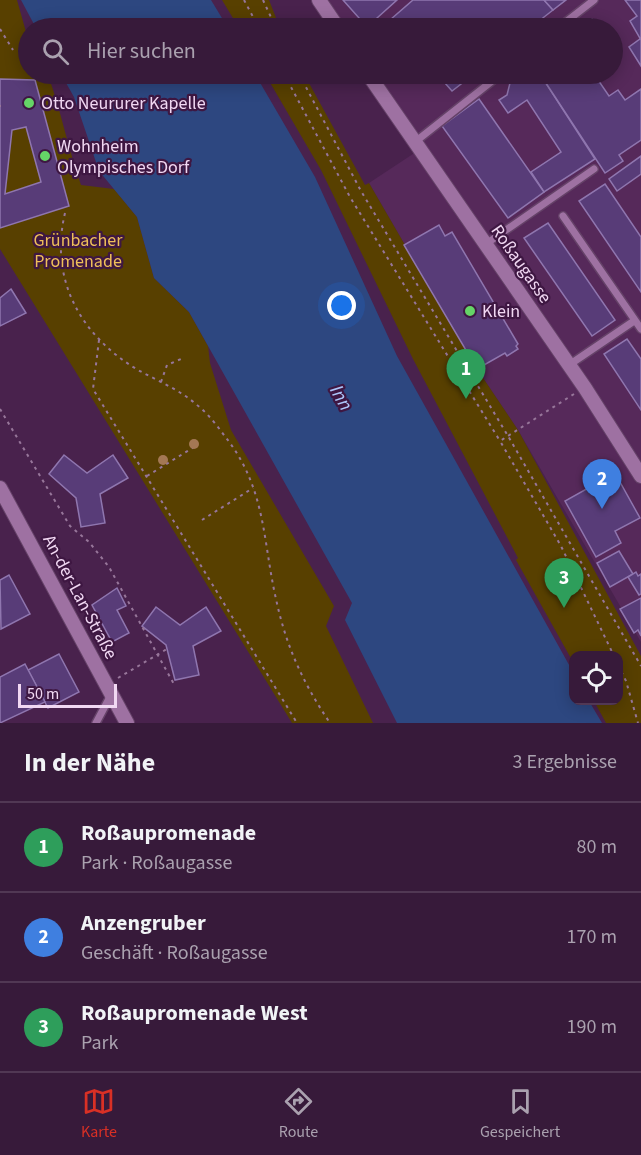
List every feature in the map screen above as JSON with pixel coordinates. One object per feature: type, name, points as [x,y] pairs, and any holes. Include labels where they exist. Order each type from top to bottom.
[{"type":"street","points":[[319,0],[331,18]]},
{"type":"street","name":"Roßaugasse","points":[[375,84],[569,365],[641,476]]},
{"type":"street","name":"An-der-Lan-Straße","points":[[0,488],[126,723]]},
{"type":"lane","points":[[571,18],[594,0]]},
{"type":"lane","points":[[414,142],[488,84]]},
{"type":"lane","points":[[486,244],[594,169]]},
{"type":"lane","points":[[563,216],[641,329]]},
{"type":"lane","points":[[569,365],[634,321]]},
{"type":"lane","points":[[96,723],[111,694]]},
{"type":"path","points":[[244,0],[254,18]]},
{"type":"path","points":[[263,0],[271,18]]},
{"type":"path","points":[[0,29],[13,50]]},
{"type":"path","points":[[289,84],[350,197],[500,441],[561,546],[612,651]]},
{"type":"path","points":[[304,84],[361,191],[508,436],[641,666]]},
{"type":"path","points":[[65,213],[59,258],[66,288],[84,322],[99,340],[136,369],[187,397],[211,419],[231,445],[253,488],[264,519],[275,596],[291,657],[308,691],[330,723]]},
{"type":"path","points":[[99,340],[93,389],[297,723]]},
{"type":"path","points":[[161,382],[167,365],[181,359]]},
{"type":"path","points":[[500,441],[574,394]]},
{"type":"path","points":[[0,409],[70,526],[89,542],[109,567],[175,686]]},
{"type":"path","points":[[147,476],[194,447]]},
{"type":"path","points":[[202,520],[253,488]]},
{"type":"path","points":[[118,678],[167,649]]},
{"type":"path","points":[[623,675],[638,723]]},
{"type":"shaded area","points":[[319,0],[641,0],[641,642],[518,430],[477,369],[369,183],[419,150],[375,84],[623,84],[623,18],[331,18]]},
{"type":"green space","name":"Grünbacher Promenade","points":[[0,0],[17,0],[22,18],[18,18],[18,84],[51,84],[81,185],[114,189],[137,217],[154,278],[189,312],[208,346],[210,363],[231,430],[334,606],[326,626],[373,723],[292,723],[0,249]]},
{"type":"green space","points":[[222,0],[269,0],[276,18],[233,18]]},
{"type":"green space","points":[[271,84],[309,84],[365,185],[369,183],[477,369],[518,430],[641,656],[641,723],[606,723],[596,705],[623,705],[623,651],[569,651],[569,655],[516,560],[518,558],[413,359],[321,170]]},
{"type":"water","points":[[21,0],[211,0],[222,18],[31,18]]},
{"type":"water","name":"Inn","points":[[67,84],[261,84],[315,177],[397,356],[569,665],[569,705],[591,705],[602,723],[397,723],[345,620],[352,603],[189,312],[154,278],[137,217],[99,171],[74,97]]},
{"type":"building","points":[[343,0],[397,0],[377,18],[359,18]]},
{"type":"building","points":[[413,0],[544,0],[553,10],[543,18],[392,18]]},
{"type":"building","points":[[544,0],[566,0],[553,10]]},
{"type":"building","points":[[625,0],[641,0],[641,40],[630,21],[637,16]]},
{"type":"building","points":[[641,40],[641,66],[629,47]]},
{"type":"building","name":"Wohnheim Olympisches Dorf","points":[[0,79],[18,80],[18,84],[36,84],[69,206],[0,228]],"holes":[[[26,127],[41,182],[5,194],[12,130]]]},
{"type":"building","points":[[446,84],[461,84],[452,91]]},
{"type":"building","points":[[510,84],[546,84],[595,159],[544,192],[531,172],[561,152],[527,100],[508,113],[499,100],[507,95]]},
{"type":"building","points":[[547,84],[601,84],[609,96],[618,90],[625,100],[641,89],[641,140],[619,155],[623,161],[605,173]]},
{"type":"building","points":[[479,99],[544,192],[508,218],[442,126]]},
{"type":"building","points":[[641,156],[641,174],[617,191],[609,179]]},
{"type":"building","points":[[605,184],[641,237],[641,292],[579,201]]},
{"type":"building","points":[[548,223],[615,320],[592,336],[524,238]]},
{"type":"building","points":[[439,225],[445,236],[452,232],[518,344],[516,346],[518,349],[507,356],[505,353],[477,369],[404,245]]},
{"type":"building","points":[[11,289],[26,313],[0,326],[0,298]]},
{"type":"building","points":[[627,339],[641,359],[641,410],[604,354]]},
{"type":"building","points":[[64,455],[87,473],[113,455],[128,478],[100,494],[105,523],[81,527],[76,498],[49,474]]},
{"type":"building","points":[[615,473],[640,518],[615,531],[621,543],[596,557],[565,501]]},
{"type":"building","points":[[619,551],[633,574],[610,587],[597,563]]},
{"type":"building","points":[[636,572],[638,576],[641,574],[641,594],[639,595],[628,577]]},
{"type":"building","points":[[9,575],[30,614],[1,629],[0,580]]},
{"type":"building","points":[[117,588],[126,606],[117,610],[129,633],[112,642],[92,605]]},
{"type":"building","points":[[641,598],[641,636],[638,630],[634,633],[620,609]]},
{"type":"building","points":[[156,607],[180,625],[206,607],[221,631],[193,646],[199,675],[175,680],[166,645],[142,626]]},
{"type":"building","points":[[59,654],[79,692],[48,708],[28,670]]},
{"type":"building","points":[[25,664],[45,702],[0,723],[0,677]]},
{"type":"place","name":"Otto Neururer Kapelle","points":[[29,103]]},
{"type":"place","name":"Wohnheim Olympisches Dorf","points":[[45,156]]},
{"type":"place","name":"Klein","points":[[470,311]]},
{"type":"place","name":"Roßaupromenade","points":[[466,399]]},
{"type":"place","name":"Anzengruber","points":[[602,509]]},
{"type":"place","name":"Roßaupromenade West","points":[[564,608]]}]
